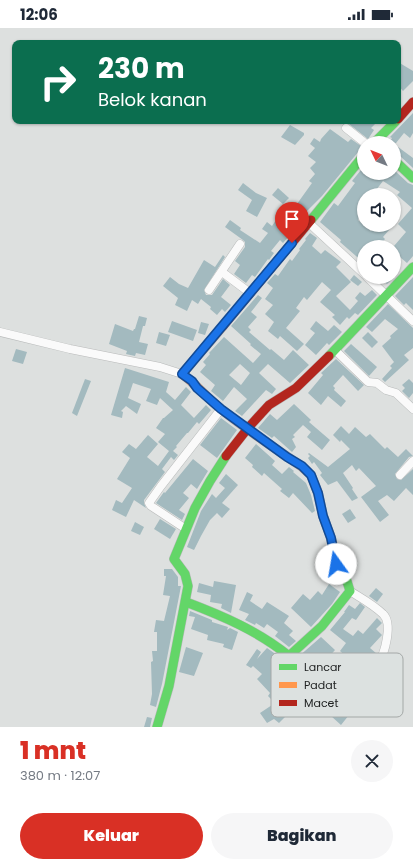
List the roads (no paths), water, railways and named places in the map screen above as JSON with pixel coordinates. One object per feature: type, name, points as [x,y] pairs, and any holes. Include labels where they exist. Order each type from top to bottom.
[{"type":"street","points":[[401,116],[413,102]]},
{"type":"street","points":[[382,136],[393,124]]},
{"type":"street","points":[[346,128],[357,137]]},
{"type":"street","points":[[182,374],[357,164]]},
{"type":"street","points":[[401,167],[413,178]]},
{"type":"street","points":[[309,223],[357,268]]},
{"type":"street","points":[[209,290],[240,244]]},
{"type":"street","points":[[156,727],[169,686],[186,602],[188,578],[186,573],[179,567],[174,559],[195,509],[216,471],[247,428],[276,400],[299,385],[335,350],[413,267]]},
{"type":"street","points":[[222,272],[250,292]]},
{"type":"street","points":[[374,284],[413,321]]},
{"type":"street","points":[[0,332],[70,349],[160,367],[182,374],[192,381],[197,388],[221,409],[287,457],[302,466],[311,475],[318,493],[323,516],[331,538],[336,564],[345,575],[350,591],[384,614],[388,630],[382,653]]},
{"type":"street","points":[[335,350],[368,382],[377,384],[396,394],[413,409]]},
{"type":"street","points":[[186,529],[151,506],[149,503],[221,409]]},
{"type":"street","points":[[400,475],[413,461]]},
{"type":"street","points":[[292,653],[318,629],[350,591]]},
{"type":"street","points":[[186,602],[228,618],[274,644],[285,653]]}]
